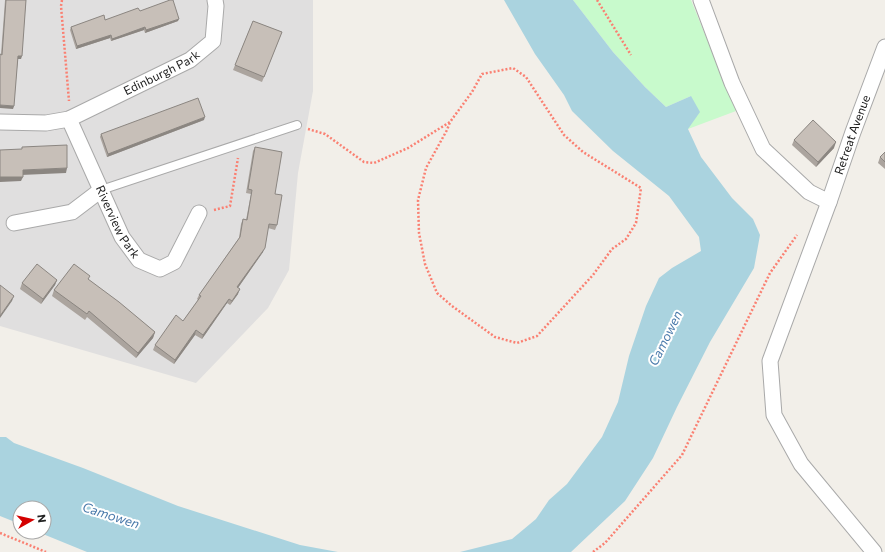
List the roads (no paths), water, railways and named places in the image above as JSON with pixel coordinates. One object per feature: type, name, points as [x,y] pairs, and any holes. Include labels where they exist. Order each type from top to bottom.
[{"type":"street","name":"Edinburgh Park","points":[[0,122],[46,123],[70,119],[190,60],[213,41],[216,6],[215,0]]},
{"type":"street","points":[[701,0],[732,83],[763,149],[809,192],[830,202]]},
{"type":"street","name":"Retreat Avenue","points":[[874,552],[801,464],[774,415],[770,361],[830,202],[853,132],[885,47]]},
{"type":"street","name":"Riverview Park","points":[[70,119],[122,237],[139,260],[160,269],[174,262],[199,213]]},
{"type":"street","points":[[14,223],[72,212],[101,190]]},
{"type":"lane","points":[[101,190],[297,125]]},
{"type":"water","name":"Camowen","points":[[504,0],[573,0],[613,52],[645,87],[666,107],[691,96],[700,112],[688,129],[701,157],[732,198],[753,219],[760,235],[754,268],[710,342],[653,458],[625,501],[571,552],[460,552],[512,539],[536,519],[549,500],[567,484],[602,437],[618,402],[629,356],[646,306],[659,278],[672,268],[701,251],[699,237],[669,196],[613,151],[572,111],[564,95],[535,54]]},
{"type":"water","name":"Camowen","points":[[0,437],[6,437],[14,443],[83,468],[178,506],[300,545],[338,552],[87,552],[52,538],[52,500],[12,500],[12,521],[0,516]]}]
